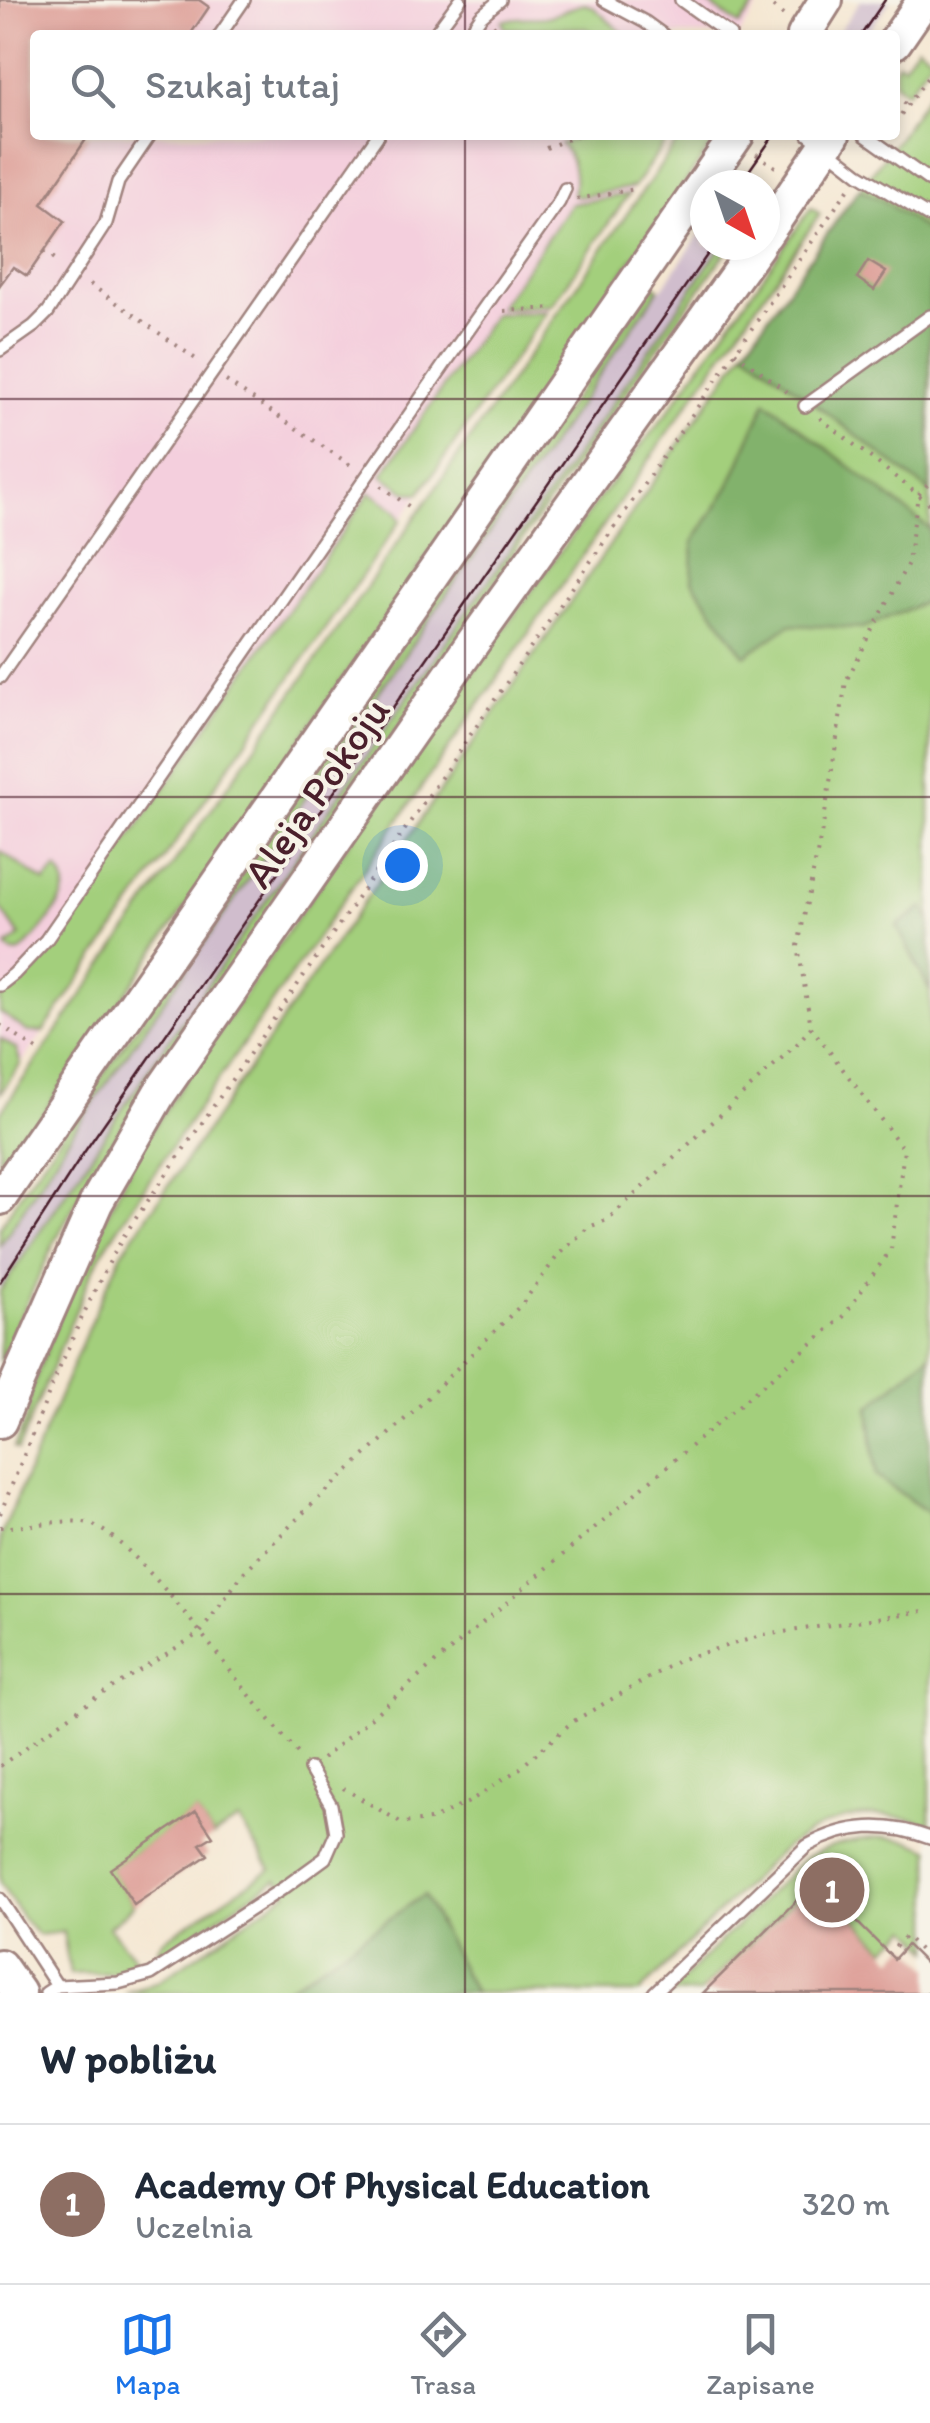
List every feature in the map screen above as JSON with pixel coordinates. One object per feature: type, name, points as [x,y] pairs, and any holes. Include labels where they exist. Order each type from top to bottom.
[{"type":"main road","points":[[796,30],[826,0]]},
{"type":"main road","points":[[900,35],[924,0]]},
{"type":"main road","name":"Aleja Pokoju","points":[[0,1198],[737,140]]},
{"type":"main road","points":[[780,210],[821,140]]},
{"type":"main road","name":"Aleja Pokoju","points":[[0,1421],[96,1204],[159,1094],[474,641],[747,260]]},
{"type":"main road","points":[[0,1966],[19,1993]]},
{"type":"lane","points":[[223,30],[244,0]]},
{"type":"lane","points":[[438,30],[460,0]]},
{"type":"lane","points":[[471,30],[500,0]]},
{"type":"lane","points":[[604,0],[656,30]]},
{"type":"lane","points":[[681,0],[723,30]]},
{"type":"lane","points":[[0,350],[48,312],[106,224],[118,182],[147,140]]},
{"type":"lane","points":[[0,677],[375,140]]},
{"type":"lane","points":[[823,140],[859,174],[930,217]]},
{"type":"lane","points":[[871,140],[930,181]]},
{"type":"lane","points":[[0,985],[46,940],[565,189]]},
{"type":"lane","points":[[805,406],[930,316]]},
{"type":"lane","points":[[0,1899],[51,1990],[118,1983],[151,1974],[325,1858],[336,1833],[332,1805],[310,1769]]},
{"type":"lane","points":[[654,1993],[808,1846],[837,1832],[871,1826],[910,1830],[930,1838]]},
{"type":"path","points":[[765,0],[796,30]]},
{"type":"path","points":[[493,26],[496,30]]},
{"type":"path","points":[[900,115],[930,74]]},
{"type":"path","points":[[900,99],[908,105]]},
{"type":"path","points":[[546,148],[566,140]]},
{"type":"path","points":[[739,140],[782,172]]},
{"type":"path","points":[[0,1514],[105,1267],[124,1234],[852,184]]},
{"type":"path","points":[[559,202],[636,190]]},
{"type":"path","points":[[44,251],[62,264]]},
{"type":"path","points":[[90,284],[204,365]]},
{"type":"path","points":[[482,312],[554,308]]},
{"type":"path","points":[[735,352],[930,504]]},
{"type":"path","points":[[223,378],[358,471]]},
{"type":"path","points":[[310,1769],[843,1316],[891,1248],[904,1150],[810,1027],[798,946],[824,820],[846,681],[908,563],[918,495],[930,482]]},
{"type":"path","points":[[377,484],[414,510]]},
{"type":"path","points":[[0,1024],[37,1050]]},
{"type":"path","points":[[0,1766],[92,1700],[200,1633],[244,1572],[522,1304],[559,1254],[589,1227],[607,1220],[798,1043],[810,1027]]},
{"type":"path","points":[[0,1528],[53,1521],[84,1522],[99,1527],[160,1583],[310,1769],[402,1823],[430,1820],[467,1804],[519,1769],[572,1722],[681,1660],[764,1636],[930,1610]]},
{"type":"path","points":[[888,1954],[906,1936],[930,1961]]},
{"type":"shaded area","points":[[0,0],[763,0],[742,30],[30,30],[30,140],[667,140],[0,1094]]},
{"type":"shaded area","points":[[861,0],[891,0],[870,30],[840,30]]},
{"type":"shaded area","points":[[690,248],[690,260],[712,260],[156,1059],[0,1291],[0,1246],[68,1139]]},
{"type":"green space","points":[[703,0],[754,0],[755,6],[739,25]]},
{"type":"green space","points":[[592,6],[619,30],[505,29],[502,21],[550,16]]},
{"type":"green space","points":[[917,46],[930,55],[907,92],[900,87],[900,63],[903,65]]},
{"type":"green space","points":[[930,90],[930,922],[923,907],[897,926],[930,991],[930,1355],[869,1408],[876,1476],[930,1514],[930,1824],[866,1816],[847,1818],[810,1832],[773,1858],[639,1993],[474,1993],[424,1895],[280,1993],[125,1993],[158,1982],[287,1893],[277,1879],[159,1956],[162,1941],[271,1869],[239,1820],[213,1836],[196,1812],[111,1869],[134,1905],[109,1927],[142,1967],[116,1973],[70,1974],[63,1932],[38,1935],[0,1883],[0,1538],[95,1312],[122,1253],[729,372]]},
{"type":"green space","points":[[571,140],[667,140],[634,187],[577,197],[573,195],[571,161],[560,144]]},
{"type":"green space","points":[[679,140],[714,141],[694,170],[690,170],[690,176],[0,1176],[0,1113]]},
{"type":"green space","points":[[859,189],[881,199],[930,233],[930,492],[745,350]]},
{"type":"green space","points":[[629,194],[552,305],[499,307],[571,204]]},
{"type":"green space","points":[[811,208],[820,214],[108,1243],[90,1276],[18,1450],[14,1448],[64,1303],[140,1147],[337,859],[596,502],[667,413],[774,260],[780,260],[780,252]]},
{"type":"green space","points":[[712,260],[720,260],[525,536],[453,648],[134,1108],[56,1239],[0,1362],[0,1291],[156,1059]]},
{"type":"green space","points":[[653,284],[659,289],[68,1139],[0,1246],[0,1228],[17,1199]]},
{"type":"green space","points":[[547,311],[420,493],[408,493],[382,475],[494,314]]},
{"type":"green space","points":[[766,401],[930,529],[930,600],[863,628],[789,625],[745,656],[692,581],[693,542],[729,487]]},
{"type":"green space","points":[[370,492],[396,510],[401,520],[43,1032],[28,1032],[0,1012],[0,999],[38,967],[68,927]]},
{"type":"green space","points":[[0,851],[45,882],[57,869],[65,882],[62,899],[52,916],[18,953],[7,948],[20,936],[0,907]]},
{"type":"green space","points":[[924,907],[930,922],[930,991],[897,926]]},
{"type":"green space","points":[[0,1038],[16,1049],[21,1063],[0,1094]]},
{"type":"green space","points":[[930,1355],[930,1514],[876,1476],[869,1407]]},
{"type":"green space","points":[[886,1837],[930,1849],[930,1950],[909,1928],[886,1949],[815,1879],[700,1993],[669,1993],[803,1860],[843,1843]]},
{"type":"green space","points":[[424,1895],[474,1993],[280,1993]]},
{"type":"building","points":[[0,0],[199,0],[209,7],[193,30],[30,30],[30,140],[86,140],[42,204],[65,221],[27,276],[13,267],[0,285]]},
{"type":"building","points":[[868,261],[886,272],[874,290],[857,278]]},
{"type":"building","points":[[196,1811],[213,1836],[200,1844],[208,1855],[134,1905],[110,1869]]},
{"type":"building","points":[[816,1881],[894,1959],[907,1945],[930,1968],[930,1993],[703,1993]]},
{"type":"tram line","points":[[864,30],[885,0]]},
{"type":"tram line","points":[[750,170],[770,140]]},
{"type":"tram line","points":[[0,1282],[85,1151],[704,260]]},
{"type":"place","name":"Academy Of Physical Education","points":[[832,1890]]}]
